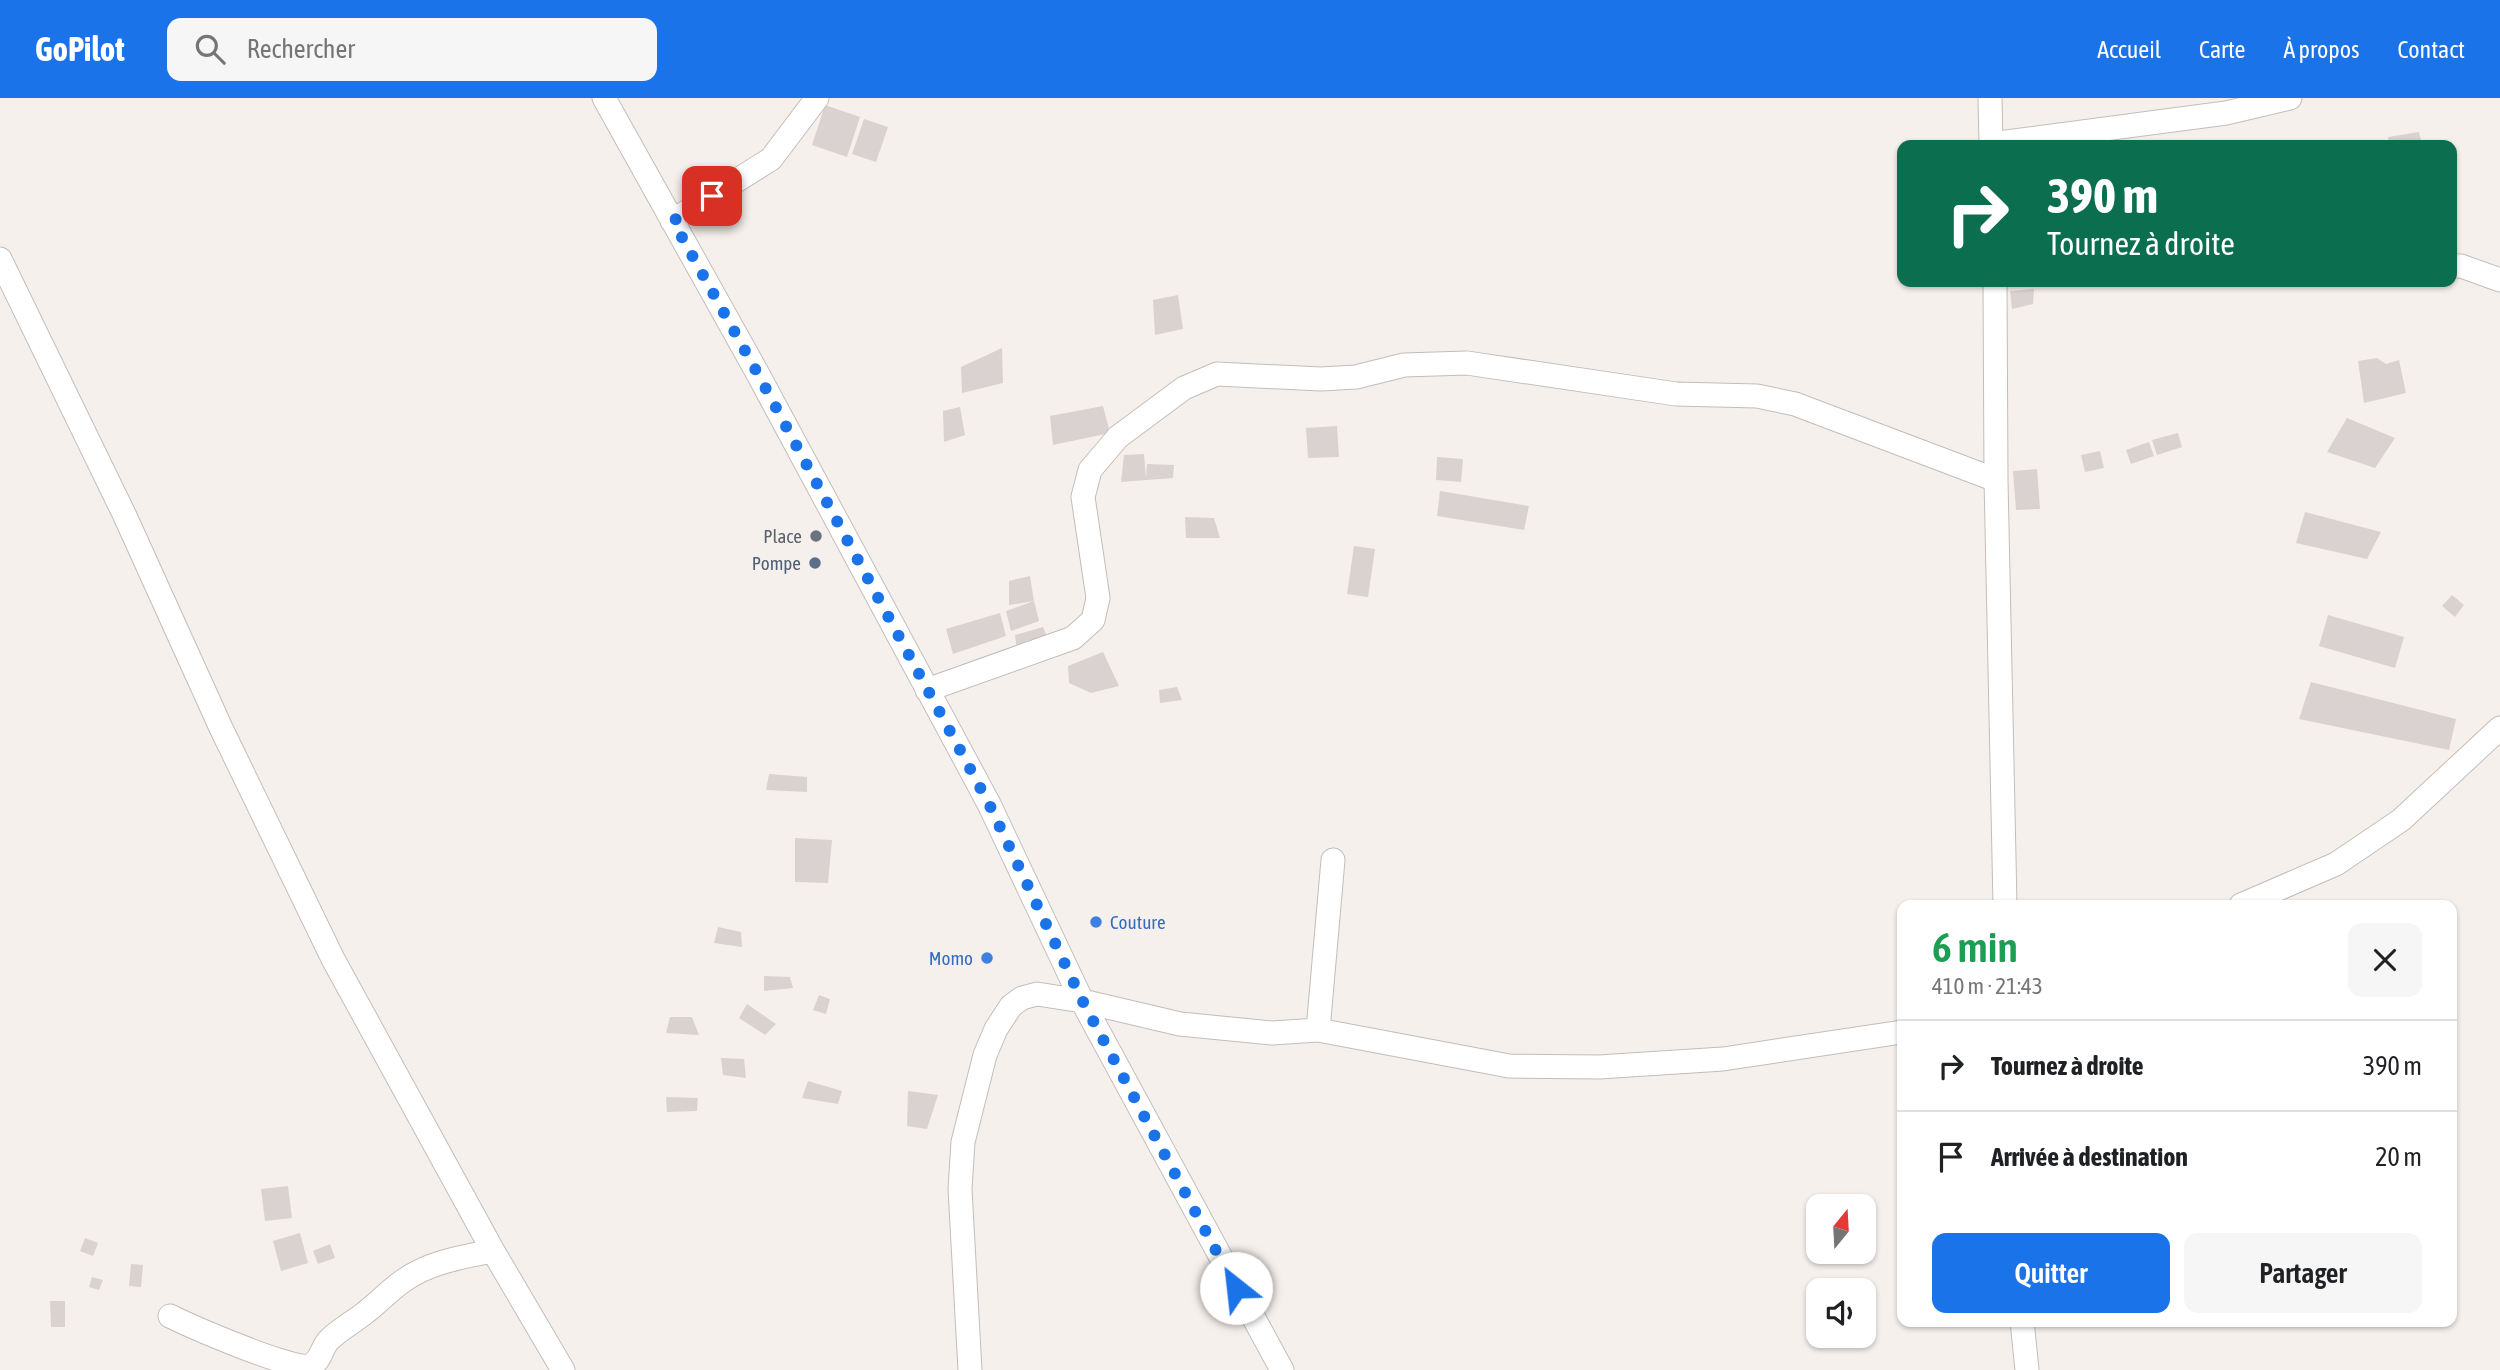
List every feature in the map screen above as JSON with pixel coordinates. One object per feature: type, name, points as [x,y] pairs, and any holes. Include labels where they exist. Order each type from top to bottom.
[{"type":"street","points":[[604,98],[759,376],[989,804],[1082,1000],[1282,1370]]},
{"type":"street","points":[[673,221],[771,159],[817,98]]},
{"type":"street","points":[[1990,98],[1991,140]]},
{"type":"street","points":[[2021,140],[2224,106],[2290,98]]},
{"type":"street","points":[[0,259],[125,516],[221,728],[295,882],[382,1052],[563,1370]]},
{"type":"street","points":[[2457,266],[2500,280]]},
{"type":"street","points":[[1995,287],[1996,480],[2005,900]]},
{"type":"street","points":[[927,690],[1073,638],[1093,620],[1098,598],[1083,497],[1090,470],[1118,437],[1184,388],[1217,374],[1321,380],[1356,377],[1404,365],[1467,363],[1676,394],[1758,396],[1795,404],[1996,480]]},
{"type":"street","points":[[2253,900],[2336,864],[2401,820],[2500,728]]},
{"type":"street","points":[[1318,1030],[1333,860]]},
{"type":"street","points":[[970,1370],[960,1189],[962,1142],[985,1055],[996,1029],[1011,1006],[1022,998],[1037,994],[1082,1000],[1180,1024],[1272,1033],[1318,1030],[1509,1066],[1586,1067],[1723,1059],[1897,1033]]},
{"type":"street","points":[[170,1316],[202,1332],[283,1361],[310,1366],[318,1359],[328,1341],[403,1280],[436,1264],[493,1251]]},
{"type":"street","points":[[2022,1327],[2026,1370]]},
{"type":"building","points":[[825,105],[860,117],[847,157],[812,145]]},
{"type":"building","points":[[864,119],[888,127],[876,162],[852,154]]},
{"type":"building","points":[[2419,132],[2421,140],[2388,140],[2388,137]]},
{"type":"building","points":[[2034,289],[2033,304],[2012,309],[2010,291]]},
{"type":"building","points":[[1178,295],[1183,329],[1155,335],[1153,300]]},
{"type":"building","points":[[1002,348],[1003,383],[962,393],[961,367]]},
{"type":"building","points":[[2377,358],[2386,364],[2399,360],[2406,393],[2364,403],[2358,361]]},
{"type":"building","points":[[1103,406],[1110,433],[1053,445],[1050,416]]},
{"type":"building","points":[[960,407],[965,435],[944,442],[943,411]]},
{"type":"building","points":[[2347,418],[2395,438],[2375,468],[2327,452]]},
{"type":"building","points":[[1337,426],[1339,457],[1308,458],[1306,428]]},
{"type":"building","points":[[2178,433],[2182,447],[2157,455],[2152,440]]},
{"type":"building","points":[[2149,442],[2154,456],[2131,464],[2126,450]]},
{"type":"building","points":[[2100,451],[2104,468],[2085,472],[2081,455]]},
{"type":"building","points":[[1144,454],[1146,478],[1147,464],[1174,465],[1173,478],[1121,482],[1124,455]]},
{"type":"building","points":[[1437,457],[1463,459],[1461,482],[1436,480]]},
{"type":"building","points":[[2037,469],[2040,509],[2016,510],[2013,471]]},
{"type":"building","points":[[1440,491],[1529,506],[1524,530],[1437,516]]},
{"type":"building","points":[[2305,512],[2381,532],[2367,559],[2296,543]]},
{"type":"building","points":[[1185,517],[1214,518],[1220,538],[1186,538]]},
{"type":"building","points":[[1354,546],[1375,549],[1368,597],[1347,594]]},
{"type":"building","points":[[1030,576],[1034,601],[1009,605],[1009,581]]},
{"type":"building","points":[[2452,595],[2464,605],[2455,617],[2442,606]]},
{"type":"building","points":[[1034,601],[1039,621],[1011,631],[1006,611]]},
{"type":"building","points":[[1000,613],[1006,636],[953,654],[946,629]]},
{"type":"building","points":[[2328,615],[2404,637],[2395,668],[2319,646]]},
{"type":"building","points":[[1043,627],[1049,641],[1017,651],[1015,635]]},
{"type":"building","points":[[1103,652],[1119,686],[1091,693],[1069,683],[1068,666]]},
{"type":"building","points":[[2311,682],[2456,719],[2449,750],[2299,719]]},
{"type":"building","points":[[1177,687],[1182,700],[1160,703],[1159,690]]},
{"type":"building","points":[[769,774],[807,777],[807,792],[766,790]]},
{"type":"building","points":[[795,838],[832,840],[828,883],[795,882]]},
{"type":"building","points":[[718,927],[741,932],[742,947],[714,943]]},
{"type":"building","points":[[764,976],[790,977],[793,988],[764,991]]},
{"type":"building","points":[[819,995],[830,999],[826,1014],[813,1010]]},
{"type":"building","points":[[747,1004],[776,1024],[765,1035],[739,1018]]},
{"type":"building","points":[[670,1017],[692,1017],[699,1035],[666,1033]]},
{"type":"building","points":[[721,1058],[744,1059],[746,1078],[723,1075]]},
{"type":"building","points":[[808,1081],[842,1091],[838,1104],[802,1098]]},
{"type":"building","points":[[908,1091],[938,1095],[927,1129],[907,1126]]},
{"type":"building","points":[[666,1097],[698,1098],[697,1111],[667,1112]]},
{"type":"building","points":[[288,1186],[292,1218],[265,1221],[261,1189]]},
{"type":"building","points":[[300,1233],[308,1263],[281,1271],[273,1241]]},
{"type":"building","points":[[85,1238],[98,1243],[93,1256],[80,1251]]},
{"type":"building","points":[[330,1244],[335,1258],[318,1264],[313,1251]]},
{"type":"building","points":[[131,1264],[143,1265],[141,1287],[129,1286]]},
{"type":"building","points":[[92,1277],[103,1280],[99,1290],[89,1287]]},
{"type":"building","points":[[50,1301],[65,1301],[65,1327],[51,1327]]},
{"type":"place","name":"Place","points":[[816,536]]},
{"type":"place","name":"Pompe","points":[[815,563]]},
{"type":"place","name":"Couture","points":[[1096,922]]},
{"type":"place","name":"Momo","points":[[987,958]]},
{"type":"route","points":[[712,196],[673,221],[989,804],[1082,1000],[1236,1288]]}]
